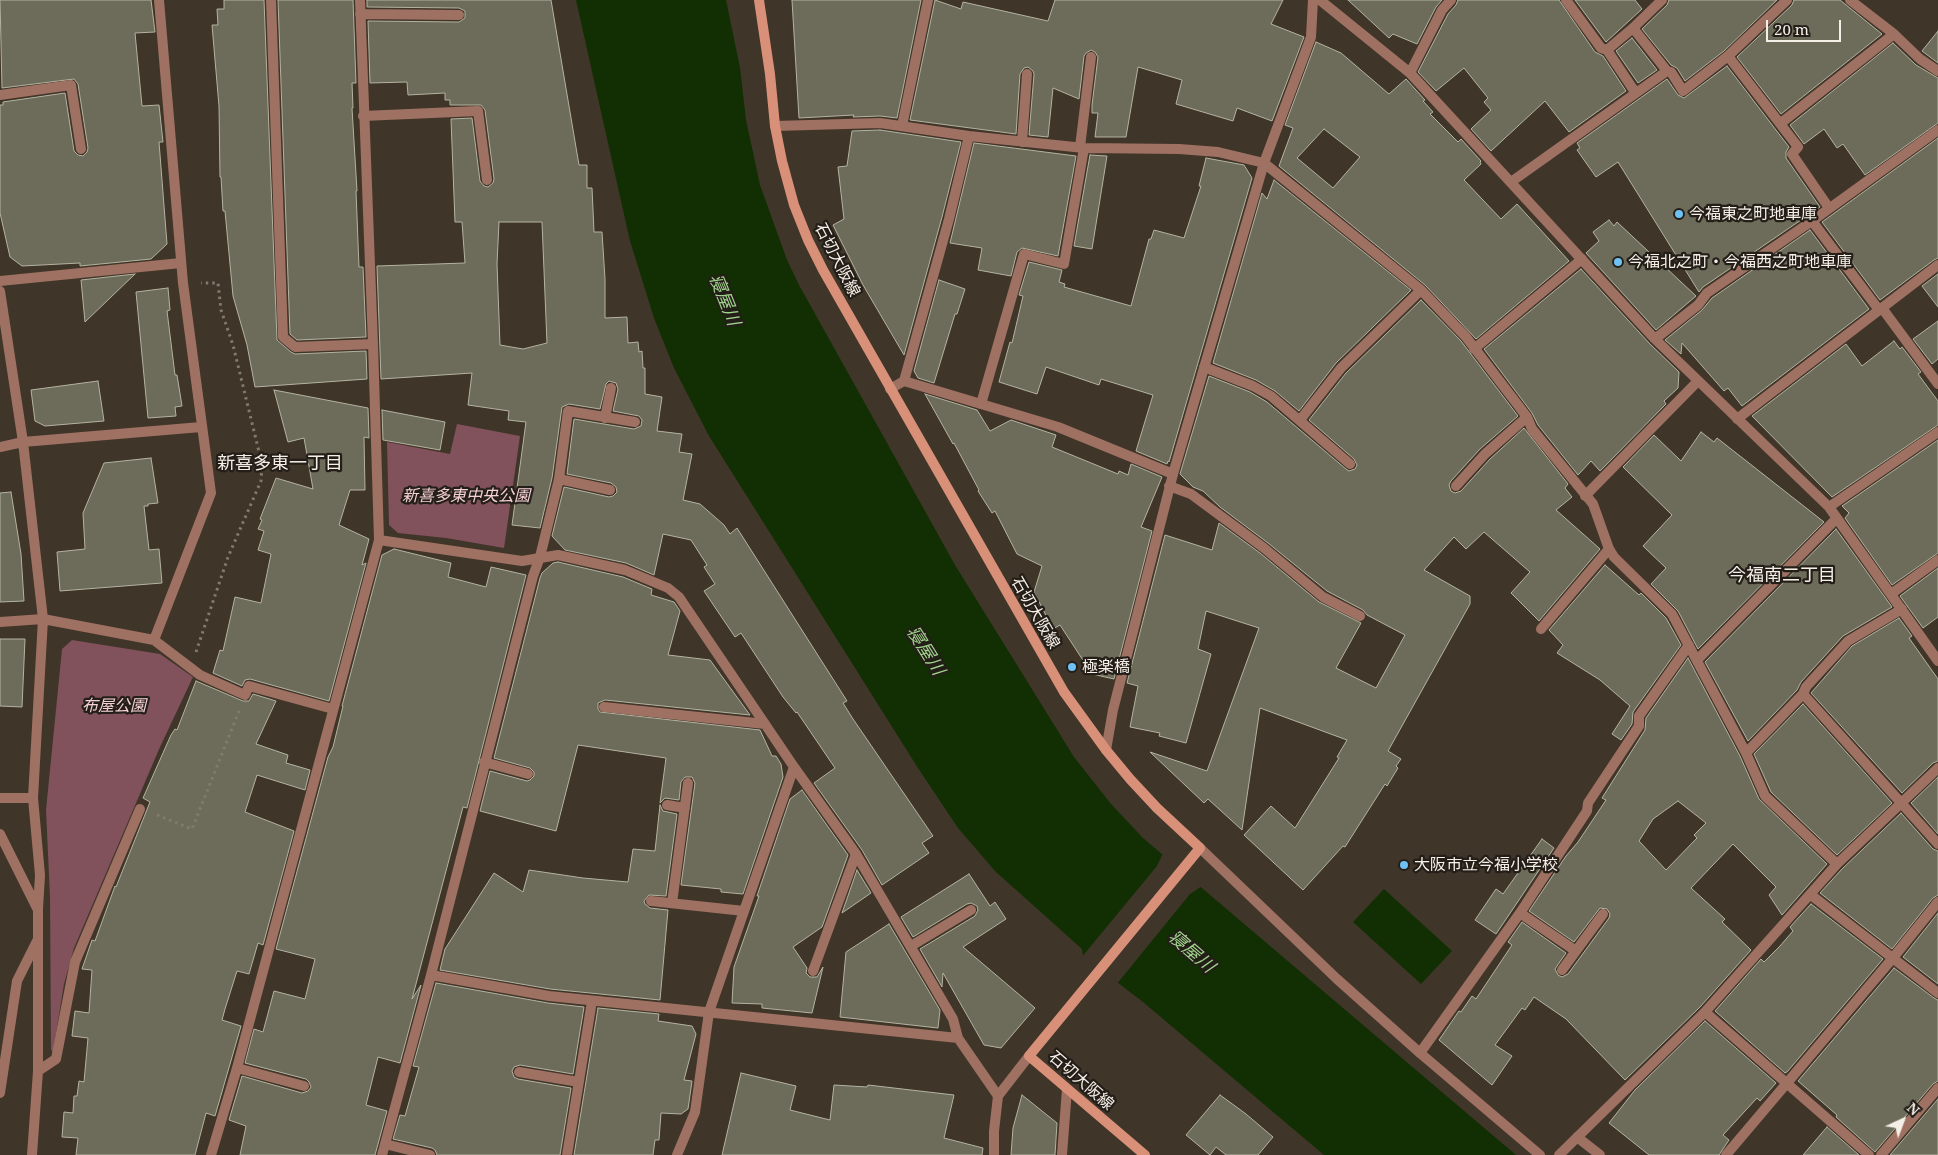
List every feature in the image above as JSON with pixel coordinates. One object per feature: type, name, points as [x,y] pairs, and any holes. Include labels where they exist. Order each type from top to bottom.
[{"type":"main road","name":"石切大阪線","points":[[759,0],[775,126],[787,184],[808,240],[890,389],[1064,692],[1106,750],[1157,808],[1200,848],[1029,1056],[1145,1155]]},
{"type":"street","points":[[154,640],[211,493],[183,283],[159,0]]},
{"type":"street","points":[[272,0],[283,337],[295,347],[373,344]]},
{"type":"street","points":[[212,1155],[379,540],[360,0]]},
{"type":"street","points":[[902,126],[928,0]]},
{"type":"street","points":[[1106,750],[1113,710],[1172,474],[1264,163],[1311,37],[1313,0]]},
{"type":"street","points":[[1320,0],[1410,73],[1582,258],[1655,340],[1829,507],[1938,662]]},
{"type":"street","points":[[1410,73],[1442,10],[1451,0]]},
{"type":"street","points":[[1566,0],[1602,48],[1607,50],[1635,92]]},
{"type":"street","points":[[1607,50],[1662,0]]},
{"type":"street","points":[[1633,28],[1667,71],[1671,72],[1683,91],[1728,56],[1787,0]]},
{"type":"street","points":[[1850,0],[1894,34],[1920,59],[1938,71]]},
{"type":"street","points":[[360,14],[459,15]]},
{"type":"street","points":[[1780,123],[1894,34]]},
{"type":"street","points":[[1728,56],[1798,147],[1792,154],[1829,208]]},
{"type":"street","points":[[981,404],[1024,254],[1064,264],[1082,148],[1091,57]]},
{"type":"street","points":[[1511,182],[1667,71]]},
{"type":"street","points":[[1022,142],[1027,74]]},
{"type":"street","points":[[0,95],[71,85],[81,149]]},
{"type":"street","points":[[363,116],[478,111],[487,180]]},
{"type":"street","points":[[775,126],[880,123],[969,136],[1082,148],[1179,148],[1218,152],[1264,163],[1421,290],[1466,337],[1527,417],[1532,429],[1593,504],[1609,549],[1614,557],[1672,614],[1746,753],[1765,796],[1837,864]]},
{"type":"street","points":[[1655,340],[1698,305],[1707,293],[1812,222],[1938,130]]},
{"type":"street","points":[[890,389],[904,381],[949,218],[969,136]]},
{"type":"street","points":[[1812,222],[1938,384]]},
{"type":"street","points":[[1474,349],[1582,258]]},
{"type":"street","points":[[0,280],[181,264]]},
{"type":"street","points":[[1737,419],[1938,265]]},
{"type":"street","points":[[1300,420],[1342,368],[1421,290]]},
{"type":"street","points":[[0,292],[23,442],[43,619],[33,798],[40,875],[38,909],[38,1071],[32,1155]]},
{"type":"street","points":[[1204,367],[1253,386],[1271,396],[1350,464]]},
{"type":"street","points":[[904,381],[1058,427],[1172,474]]},
{"type":"street","points":[[1585,496],[1697,382]]},
{"type":"street","points":[[605,418],[611,388]]},
{"type":"street","points":[[382,1155],[431,975],[533,576],[540,557],[559,479],[568,411],[635,422]]},
{"type":"street","points":[[1456,486],[1486,454],[1527,417]]},
{"type":"street","points":[[0,446],[23,442],[201,427]]},
{"type":"street","points":[[1829,507],[1938,432]]},
{"type":"street","points":[[559,479],[610,490]]},
{"type":"street","points":[[1169,486],[1192,494],[1264,548],[1322,598],[1360,616]]},
{"type":"street","points":[[1697,660],[1837,518]]},
{"type":"street","points":[[379,540],[522,562],[558,555],[625,570],[668,588],[679,597],[794,767],[856,854],[954,1018],[958,1038],[998,1096]]},
{"type":"street","points":[[1541,629],[1609,549]]},
{"type":"street","points":[[1891,594],[1938,560]]},
{"type":"street","points":[[1746,753],[1803,694],[1806,688],[1848,641],[1902,609]]},
{"type":"street","points":[[0,622],[43,619],[154,640],[200,675],[245,695],[248,686],[332,709]]},
{"type":"street","points":[[1420,1053],[1520,913],[1588,811],[1588,803],[1639,726],[1639,716],[1689,646]]},
{"type":"street","points":[[1803,694],[1938,844]]},
{"type":"street","points":[[604,707],[765,724]]},
{"type":"street","points":[[484,762],[528,774]]},
{"type":"street","points":[[677,1155],[695,1112],[709,1012],[794,767]]},
{"type":"street","points":[[1559,1155],[1705,1012],[1812,895],[1837,864],[1938,768]]},
{"type":"street","points":[[672,903],[688,783]]},
{"type":"street","points":[[0,798],[33,798]]},
{"type":"street","points":[[667,805],[685,808]]},
{"type":"street","points":[[38,1071],[56,1059],[75,962],[140,809]]},
{"type":"street","points":[[0,834],[38,909]]},
{"type":"street","points":[[1200,848],[1337,979],[1420,1053],[1540,1155]]},
{"type":"street","points":[[813,971],[856,854]]},
{"type":"street","points":[[1812,895],[1938,993]]},
{"type":"street","points":[[651,901],[744,911]]},
{"type":"street","points":[[1726,1155],[1938,902]]},
{"type":"street","points":[[911,946],[971,910]]},
{"type":"street","points":[[1520,913],[1576,951]]},
{"type":"street","points":[[1562,970],[1603,914]]},
{"type":"street","points":[[0,1093],[17,981],[38,938]]},
{"type":"street","points":[[431,975],[549,996],[958,1038]]},
{"type":"street","points":[[567,1155],[592,1001]]},
{"type":"street","points":[[1705,1012],[1869,1155]]},
{"type":"street","points":[[994,1155],[994,1131],[998,1096],[1029,1056]]},
{"type":"street","points":[[237,1068],[304,1086]]},
{"type":"street","points":[[519,1072],[579,1082]]},
{"type":"street","points":[[1881,1155],[1938,1088]]},
{"type":"street","points":[[1062,1155],[1067,1089]]},
{"type":"street","points":[[1577,1137],[1600,1155]]},
{"type":"street","points":[[384,1144],[430,1155]]},
{"type":"path","points":[[183,283],[218,283],[221,310],[233,345],[262,464],[261,481],[228,557],[191,667]]},
{"type":"path","points":[[140,809],[192,829],[245,695]]},
{"type":"green space","name":"新喜多東中央公園","points":[[457,424],[520,436],[504,548],[446,538],[398,533],[389,525],[387,442],[450,454]]},
{"type":"green space","name":"布屋公園","points":[[72,640],[160,654],[193,677],[160,747],[74,948],[64,984],[53,1052],[51,1050],[50,897],[46,810],[62,649]]},
{"type":"water","name":"寝屋川","points":[[576,0],[726,0],[740,68],[746,120],[760,185],[787,260],[799,285],[955,565],[1074,757],[1111,804],[1143,838],[1516,1155],[1324,1155],[1143,1002],[1083,956],[1082,949],[995,871],[958,828],[918,768],[709,436],[674,368],[654,318],[630,241]]},
{"type":"water","points":[[1384,889],[1452,951],[1421,984],[1353,922]]},
{"type":"pier","points":[[1163,853],[1202,886],[1190,894],[1116,985],[1081,958],[1157,866]]},
{"type":"building","points":[[0,0],[151,0],[155,32],[135,33],[142,106],[159,105],[163,142],[159,142],[167,244],[151,259],[80,266],[80,263],[22,266],[10,257],[0,213],[0,105],[3,105],[3,102],[65,93],[74,151],[78,155],[83,156],[88,148],[78,84],[74,79],[2,88]]},
{"type":"building","points":[[224,0],[264,0],[277,340],[295,354],[366,351],[367,379],[255,387],[247,345],[233,296],[220,177],[219,106],[212,25],[218,25],[217,9],[224,9]]},
{"type":"building","points":[[278,0],[353,0],[356,83],[352,83],[352,108],[359,267],[363,267],[366,337],[297,340],[290,334]]},
{"type":"building","points":[[367,0],[551,0],[579,165],[587,165],[587,188],[592,188],[594,232],[602,232],[605,318],[627,317],[628,343],[638,342],[639,352],[642,351],[643,368],[645,368],[645,394],[662,397],[657,431],[682,434],[679,452],[692,454],[683,500],[700,504],[724,525],[730,534],[737,528],[847,701],[843,703],[853,719],[933,836],[922,843],[929,853],[882,885],[862,850],[814,783],[835,768],[797,712],[783,697],[741,633],[735,637],[704,591],[715,584],[704,567],[707,565],[691,540],[663,534],[654,575],[626,563],[565,550],[552,536],[564,487],[609,497],[617,492],[616,487],[611,483],[567,474],[574,419],[634,429],[641,426],[642,420],[639,416],[613,411],[618,389],[616,383],[609,381],[606,384],[600,409],[569,404],[562,407],[552,478],[540,528],[512,525],[526,422],[508,420],[509,411],[468,405],[472,373],[381,379],[377,266],[465,263],[462,222],[455,222],[451,119],[472,118],[480,181],[484,186],[488,187],[493,183],[494,179],[485,110],[481,105],[450,105],[450,100],[445,100],[445,93],[408,95],[407,82],[370,83],[368,21],[459,22],[465,18],[465,11],[459,8],[367,7]],"holes":[[[499,222],[542,222],[547,343],[523,349],[500,345],[497,264]]]},
{"type":"building","points":[[792,0],[921,0],[897,118],[880,116],[853,117],[854,115],[799,118]]},
{"type":"building","points":[[935,0],[961,9],[963,2],[1048,21],[1055,0],[1283,0],[1271,24],[1304,37],[1272,121],[1237,108],[1233,121],[1176,104],[1182,80],[1138,67],[1126,137],[1095,137],[1098,113],[1092,113],[1092,105],[1098,57],[1091,50],[1084,56],[1079,99],[1053,88],[1048,137],[1029,135],[1034,74],[1028,67],[1024,68],[1020,74],[1016,134],[910,120]]},
{"type":"building","points":[[1348,0],[1442,0],[1436,7],[1417,44],[1393,34],[1389,38]]},
{"type":"building","points":[[1458,0],[1559,0],[1595,52],[1603,56],[1626,91],[1569,132],[1545,101],[1491,151],[1471,129],[1491,110],[1484,102],[1488,98],[1464,68],[1436,91],[1418,72],[1448,14]]},
{"type":"building","points":[[1575,0],[1635,0],[1642,9],[1606,42]]},
{"type":"building","points":[[1669,0],[1777,0],[1724,51],[1685,81],[1677,68],[1671,65],[1642,29],[1667,5]]},
{"type":"building","points":[[1794,0],[1840,0],[1882,34],[1781,114],[1737,57],[1792,5]]},
{"type":"building","points":[[1938,31],[1938,63],[1922,51]]},
{"type":"building","points":[[1632,38],[1657,70],[1638,83],[1616,51]]},
{"type":"building","points":[[1316,42],[1341,53],[1389,94],[1406,79],[1425,100],[1423,101],[1433,112],[1430,114],[1458,142],[1461,139],[1481,161],[1481,164],[1464,180],[1501,219],[1517,204],[1569,261],[1476,339],[1425,285],[1279,166],[1293,128],[1285,125]],"holes":[[[1324,129],[1360,157],[1333,188],[1297,158]]]},
{"type":"building","points":[[1893,43],[1916,65],[1938,78],[1938,123],[1865,175],[1843,144],[1837,148],[1824,129],[1804,144],[1790,125]]},
{"type":"building","points":[[1727,66],[1789,147],[1786,152],[1786,158],[1820,207],[1703,287],[1699,292],[1618,162],[1596,177],[1577,150],[1580,148],[1577,143],[1667,79],[1678,95],[1684,98]]},
{"type":"building","points":[[880,130],[961,142],[904,355],[863,285],[833,225],[844,219],[838,167],[847,166],[852,131]]},
{"type":"building","points":[[1938,138],[1938,258],[1880,300],[1822,222]]},
{"type":"building","points":[[974,143],[1076,156],[1058,256],[1022,248],[1017,252],[1011,276],[978,270],[982,248],[950,243]]},
{"type":"building","points":[[1090,155],[1107,156],[1092,249],[1074,246]]},
{"type":"building","points":[[1206,158],[1244,165],[1252,178],[1167,464],[1136,451],[1153,395],[1101,379],[1099,385],[1046,367],[1037,394],[999,382],[1010,342],[1012,343],[1023,296],[1019,295],[1029,262],[1062,270],[1059,282],[1065,284],[1064,287],[1131,306],[1149,239],[1151,239],[1154,230],[1184,238],[1201,186],[1199,186]]},
{"type":"building","points":[[1274,180],[1411,290],[1336,363],[1299,411],[1275,391],[1256,380],[1213,363],[1262,193],[1267,199]]},
{"type":"building","points":[[1609,220],[1614,226],[1617,222],[1696,296],[1656,330],[1586,253],[1599,241],[1593,232]]},
{"type":"building","points":[[1810,230],[1869,309],[1742,406],[1728,388],[1724,391],[1682,343],[1681,354],[1665,340],[1702,310],[1712,298]]},
{"type":"building","points":[[1581,269],[1650,344],[1679,372],[1678,388],[1664,401],[1666,404],[1600,471],[1591,461],[1578,475],[1538,425],[1532,413],[1484,349]]},
{"type":"building","points":[[135,274],[85,322],[81,280]]},
{"type":"building","points":[[1938,274],[1938,307],[1922,286]]},
{"type":"building","points":[[939,280],[965,289],[957,314],[955,314],[934,383],[918,378],[914,371]]},
{"type":"building","points":[[168,288],[170,310],[167,311],[175,375],[177,375],[182,406],[175,407],[176,416],[148,418],[136,292]]},
{"type":"building","points":[[1421,300],[1461,341],[1518,416],[1480,449],[1451,481],[1449,485],[1451,491],[1455,493],[1461,491],[1490,459],[1524,428],[1568,484],[1565,488],[1572,497],[1556,510],[1600,549],[1539,621],[1511,593],[1530,572],[1484,532],[1466,549],[1454,537],[1424,570],[1470,596],[1470,604],[1388,751],[1401,759],[1396,766],[1398,768],[1387,786],[1385,784],[1345,847],[1343,846],[1303,890],[1244,835],[1271,806],[1295,828],[1339,758],[1337,757],[1347,740],[1260,708],[1242,830],[1208,799],[1204,803],[1150,752],[1207,771],[1259,628],[1206,611],[1198,649],[1211,654],[1186,743],[1159,736],[1160,733],[1130,727],[1138,686],[1127,683],[1165,535],[1212,550],[1219,523],[1260,553],[1319,602],[1361,623],[1336,668],[1376,688],[1405,635],[1327,591],[1220,507],[1203,491],[1193,487],[1180,474],[1209,376],[1250,392],[1267,402],[1346,469],[1349,471],[1355,469],[1357,465],[1354,459],[1309,420],[1346,373]]},
{"type":"building","points":[[1938,321],[1938,359],[1932,364],[1913,339]]},
{"type":"building","points":[[1894,341],[1900,349],[1902,347],[1921,372],[1918,374],[1938,401],[1938,425],[1832,497],[1752,416],[1846,344],[1862,366]]},
{"type":"building","points":[[98,381],[104,421],[45,426],[35,421],[31,390]]},
{"type":"building","points":[[274,390],[368,408],[369,438],[364,437],[365,490],[350,490],[339,525],[369,539],[362,565],[366,563],[329,701],[250,679],[245,680],[242,686],[213,673],[220,650],[223,651],[235,597],[261,603],[271,554],[258,550],[264,531],[258,529],[276,478],[313,489],[304,438],[288,442]]},
{"type":"building","points":[[925,394],[977,410],[990,431],[1011,420],[1056,435],[1052,447],[1118,474],[1119,471],[1128,475],[1131,464],[1162,477],[1141,527],[1152,531],[1114,679],[1092,674],[1060,625],[1053,629],[1034,592],[1042,566],[1017,554],[995,511],[992,513],[978,491],[954,443]]},
{"type":"building","points":[[382,410],[445,422],[440,450],[383,440]]},
{"type":"building","points":[[1701,432],[1714,442],[1717,438],[1824,522],[1698,649],[1678,611],[1651,584],[1666,568],[1643,546],[1672,515],[1623,467],[1654,435],[1681,461]]},
{"type":"building","points":[[1938,440],[1938,553],[1892,585],[1845,518],[1849,513],[1842,506]]},
{"type":"building","points":[[151,458],[158,503],[144,506],[149,550],[159,549],[162,583],[60,591],[57,552],[85,549],[83,513],[104,463]]},
{"type":"building","points":[[11,492],[21,554],[24,601],[0,602],[0,493]]},
{"type":"building","points":[[1836,529],[1892,607],[1843,636],[1801,682],[1797,690],[1748,741],[1705,662]]},
{"type":"building","points":[[394,549],[451,563],[448,577],[486,587],[491,567],[526,575],[467,808],[463,807],[412,999],[421,985],[400,1063],[378,1057],[366,1105],[387,1111],[375,1155],[240,1155],[246,1126],[229,1120],[242,1076],[302,1093],[308,1091],[311,1087],[306,1079],[245,1063],[254,1029],[263,1032],[274,991],[305,999],[315,959],[276,949],[328,757],[333,747],[382,555]]},
{"type":"building","points":[[558,562],[623,577],[652,589],[651,595],[674,602],[680,611],[668,655],[710,660],[750,715],[605,700],[598,703],[600,712],[760,730],[772,756],[776,756],[781,764],[783,777],[743,894],[721,892],[721,889],[681,885],[695,783],[692,777],[685,777],[681,782],[679,800],[665,798],[660,803],[666,758],[578,745],[556,831],[480,811],[490,771],[527,781],[534,776],[534,772],[530,768],[494,758],[540,578],[542,573],[553,563]]},
{"type":"building","points":[[1605,565],[1639,595],[1641,593],[1666,618],[1681,645],[1633,712],[1632,724],[1621,740],[1612,734],[1630,706],[1600,680],[1557,653],[1563,645],[1549,630]]},
{"type":"building","points":[[1938,568],[1938,617],[1923,628],[1900,596]]},
{"type":"building","points":[[1899,618],[1912,636],[1909,638],[1938,679],[1938,761],[1933,763],[1902,793],[1811,693],[1852,646]]},
{"type":"building","points":[[0,639],[25,639],[22,707],[0,706]]},
{"type":"building","points":[[1688,658],[1740,756],[1759,799],[1827,864],[1782,915],[1769,895],[1776,887],[1733,844],[1691,888],[1725,919],[1722,922],[1751,950],[1700,1007],[1625,1080],[1566,1019],[1534,997],[1525,1010],[1522,1008],[1495,1045],[1512,1056],[1492,1085],[1439,1040],[1472,996],[1476,999],[1512,945],[1508,942],[1522,922],[1566,953],[1555,969],[1558,975],[1562,977],[1568,974],[1609,918],[1610,914],[1607,909],[1600,908],[1574,942],[1529,911],[1606,800],[1602,798],[1645,730],[1646,718]],"holes":[[[1678,801],[1706,823],[1694,835],[1697,838],[1666,870],[1639,841],[1653,819]]]},
{"type":"building","points":[[196,681],[243,701],[249,701],[253,694],[276,701],[256,744],[288,755],[286,763],[310,770],[305,790],[257,775],[245,812],[294,831],[263,945],[258,943],[249,974],[237,971],[225,1009],[222,1020],[241,1026],[215,1116],[206,1113],[195,1155],[76,1155],[78,1138],[62,1137],[64,1112],[73,1113],[74,1096],[77,1096],[79,1081],[84,1082],[88,1038],[72,1036],[75,1011],[89,1013],[92,970],[82,969],[92,940],[95,941],[115,886],[150,802],[143,798],[171,735],[175,729],[177,730]]},
{"type":"building","points":[[1803,704],[1892,803],[1837,855],[1771,792],[1754,754]]},
{"type":"building","points":[[1938,777],[1938,834],[1911,803]]},
{"type":"building","points":[[802,790],[848,855],[822,927],[793,947],[807,968],[806,973],[810,977],[817,977],[823,967],[812,1013],[762,1008],[762,1004],[732,1003],[734,967],[759,896],[757,896],[790,799]]},
{"type":"building","points":[[660,805],[663,811],[677,814],[666,896],[649,895],[644,901],[650,908],[668,910],[660,1000],[550,989],[440,970],[445,949],[494,873],[523,892],[529,870],[628,882],[633,849],[655,851]]},
{"type":"building","points":[[1901,813],[1933,849],[1938,851],[1938,895],[1933,898],[1892,949],[1820,893],[1842,869]]},
{"type":"building","points":[[1542,839],[1554,848],[1496,934],[1475,920],[1496,889],[1503,894]]},
{"type":"building","points":[[857,870],[871,893],[842,913]]},
{"type":"building","points":[[969,874],[990,906],[995,902],[1006,919],[963,947],[1035,1008],[1001,1048],[984,1045],[943,973],[942,987],[920,949],[975,916],[978,910],[977,906],[971,903],[967,904],[913,937],[901,917]]},
{"type":"building","points":[[1811,904],[1883,959],[1785,1073],[1715,1011],[1761,959],[1764,962],[1780,946],[1793,931],[1790,927]]},
{"type":"building","points":[[1938,913],[1938,984],[1903,957]]},
{"type":"building","points":[[889,924],[940,1010],[938,1028],[840,1017],[846,952]]},
{"type":"building","points":[[1894,968],[1938,1000],[1938,1081],[1933,1084],[1875,1152],[1798,1081]]},
{"type":"building","points":[[436,983],[548,1003],[584,1007],[573,1074],[520,1065],[514,1067],[512,1071],[514,1077],[518,1079],[571,1088],[560,1155],[437,1155],[432,1148],[393,1139],[400,1115],[405,1116],[419,1067],[413,1066]]},
{"type":"building","points":[[598,1008],[659,1014],[658,1021],[692,1026],[696,1034],[684,1080],[692,1081],[688,1109],[681,1114],[661,1113],[659,1140],[655,1140],[653,1155],[574,1155]]},
{"type":"building","points":[[1705,1021],[1776,1083],[1760,1101],[1757,1098],[1723,1135],[1729,1140],[1719,1155],[1649,1155],[1609,1123],[1635,1090]]},
{"type":"building","points":[[741,1073],[796,1086],[790,1110],[830,1120],[834,1085],[867,1087],[868,1085],[954,1095],[944,1138],[983,1148],[982,1155],[722,1155]]},
{"type":"building","points":[[1022,1095],[1057,1123],[1055,1155],[1011,1155],[1013,1128]]},
{"type":"building","points":[[1220,1095],[1273,1137],[1258,1155],[1226,1155],[1216,1147],[1210,1155],[1186,1135]]},
{"type":"building","points":[[1938,1099],[1938,1155],[1890,1155]]},
{"type":"building","points":[[1827,1127],[1859,1155],[1803,1155]]},
{"type":"place","name":"今福東之町地車庫","points":[[1679,214]]},
{"type":"place","name":"今福北之町・今福西之町地車庫","points":[[1618,262]]},
{"type":"place","name":"極楽橋","points":[[1072,667]]},
{"type":"place","name":"大阪市立今福小学校","points":[[1404,865]]},
{"type":"district","name":"新喜多東一丁目","points":[[280,464]]},
{"type":"district","name":"今福南二丁目","points":[[1782,576]]}]
